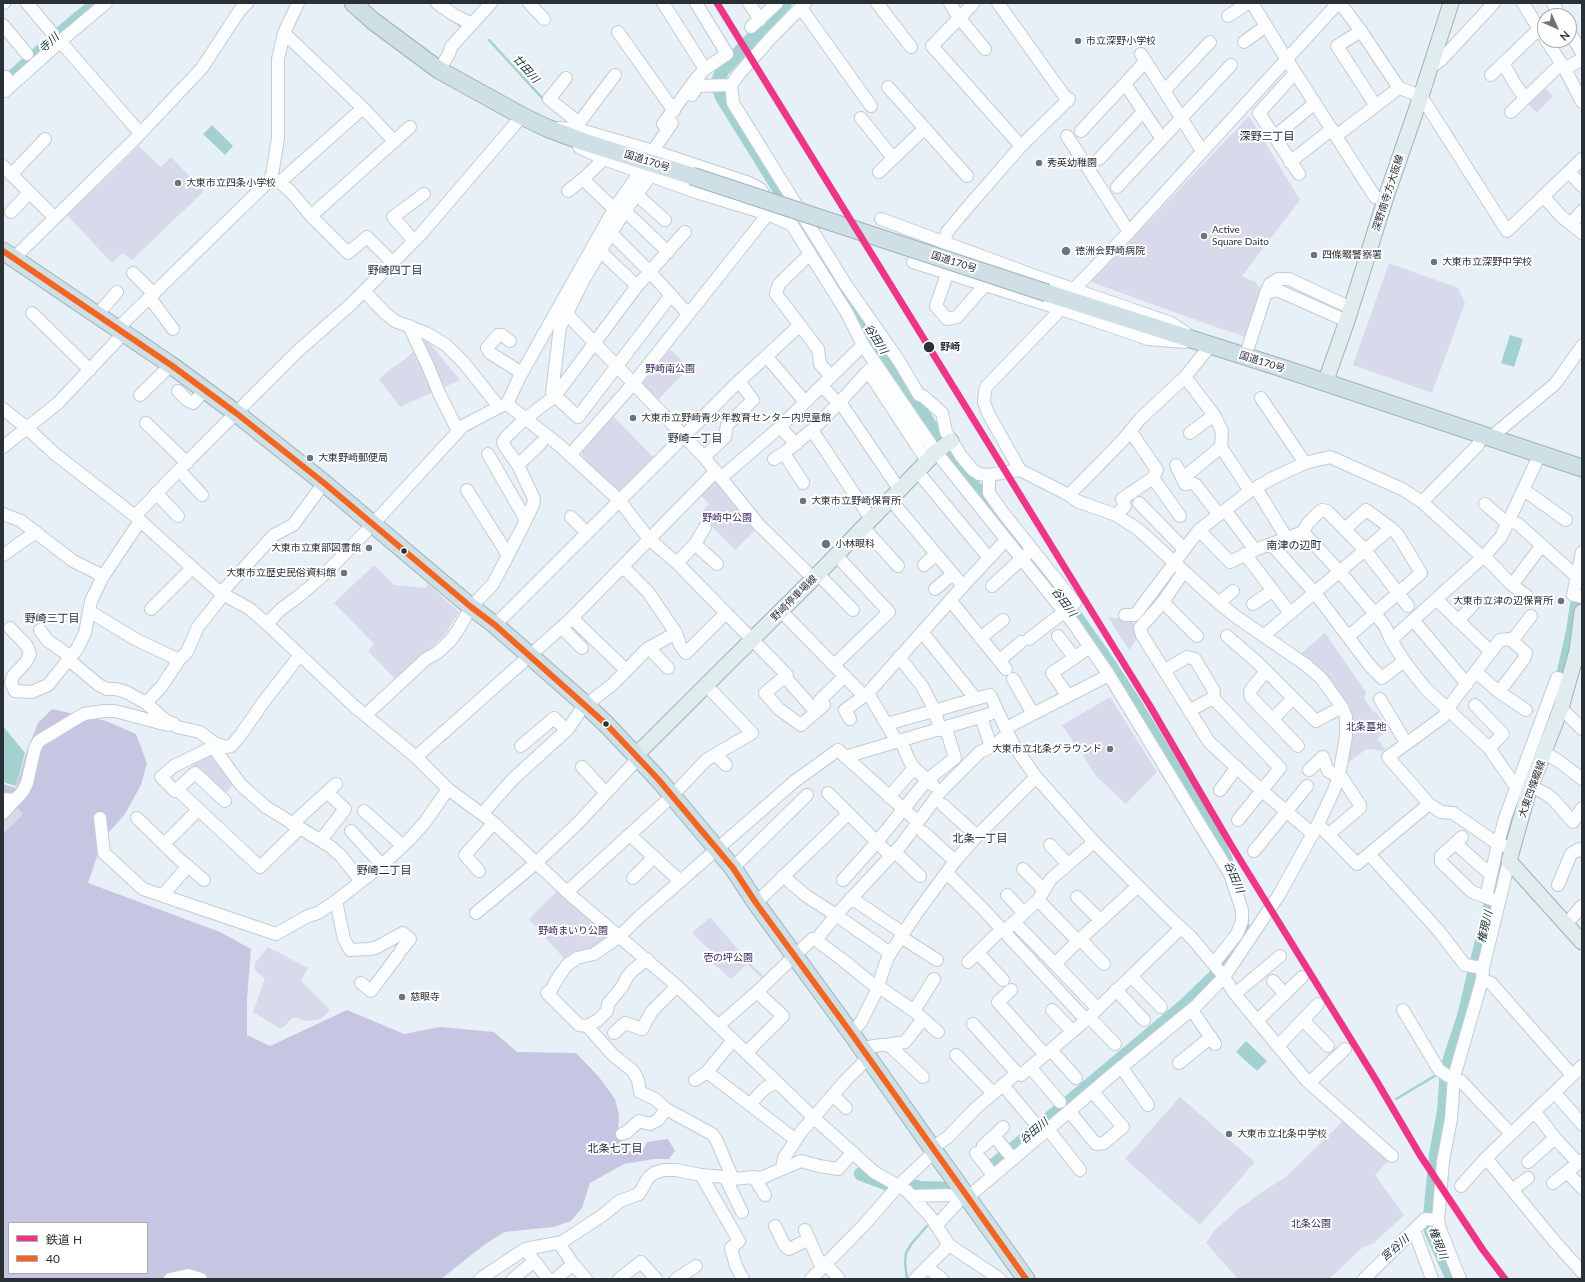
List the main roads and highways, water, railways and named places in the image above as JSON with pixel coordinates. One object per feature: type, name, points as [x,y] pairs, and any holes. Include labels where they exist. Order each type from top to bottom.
[{"type":"highway","name":"国道170号","points":[[353,3],[373,21],[439,70],[522,116],[547,128],[584,142],[692,176],[1582,468]]},
{"type":"highway","points":[[7,256],[97,315],[236,413],[324,483],[494,625],[586,705],[636,755],[718,848],[733,868],[756,903],[851,1033],[965,1197],[1026,1279]]},
{"type":"main road","name":"深野南寺方大阪線","points":[[1324,383],[1349,315],[1450,3]]},
{"type":"main road","name":"野崎停車場線","points":[[636,755],[816,576],[894,494],[936,453]]},
{"type":"main road","name":"大東四條畷線","points":[[1582,612],[1579,653],[1563,680],[1561,708],[1545,753],[1524,789],[1506,849],[1582,942]]},
{"type":"waterway","name":"寺川","points":[[10,79],[97,3]]},
{"type":"waterway","name":"谷田川","points":[[785,3],[722,71],[717,84],[722,97],[789,205]]},
{"type":"waterway","name":"廿田川","points":[[452,20],[461,26]]},
{"type":"waterway","name":"廿田川","points":[[489,40],[544,100]]},
{"type":"waterway","name":"谷田川","points":[[844,292],[948,453],[1069,607],[1103,655],[1130,696],[1194,801],[1214,835],[1226,860]]},
{"type":"waterway","name":"権現川","points":[[1532,760],[1553,706],[1564,671],[1573,631],[1580,584]]},
{"type":"waterway","name":"権現川","points":[[1453,1279],[1431,1231],[1430,1217],[1436,1154],[1444,1111],[1447,1068],[1464,1016],[1505,844],[1524,782]]},
{"type":"waterway","name":"谷田川","points":[[989,1169],[1185,1005],[1214,977],[1228,960],[1244,932],[1244,929]]},
{"type":"waterway","points":[[1396,1099],[1438,1074]]},
{"type":"waterway","name":"谷田川","points":[[861,1174],[888,1184]]},
{"type":"waterway","name":"谷田川","points":[[908,1185],[921,1188],[957,1189]]},
{"type":"waterway","name":"谷田川","points":[[907,1279],[905,1263],[906,1253],[912,1243],[927,1226]]},
{"type":"rail line","name":"H","points":[[717,3],[1150,706],[1231,845],[1376,1080],[1420,1155],[1483,1250],[1505,1279]]},
{"type":"place","name":"市立深野小学校","points":[[1078,41]]},
{"type":"place","name":"秀英幼稚園","points":[[1039,163]]},
{"type":"place","name":"大東市立四条小学校","points":[[178,183]]},
{"type":"place","name":"Active Square Daito","points":[[1204,236]]},
{"type":"place","name":"徳洲会野崎病院","points":[[1066,251]]},
{"type":"place","name":"四條畷警察署","points":[[1314,255]]},
{"type":"place","name":"大東市立深野中学校","points":[[1434,262]]},
{"type":"place","name":"野崎","points":[[929,347]]},
{"type":"place","name":"大東市立野崎青少年教育センター内児童館","points":[[633,418]]},
{"type":"place","name":"大東野崎郵便局","points":[[310,458]]},
{"type":"place","name":"大東市立野崎保育所","points":[[803,501]]},
{"type":"place","name":"小林眼科","points":[[826,544]]},
{"type":"place","name":"大東市立東部図書館","points":[[369,548]]},
{"type":"place","name":"大東市立歴史民俗資料館","points":[[344,573]]},
{"type":"place","name":"大東市立津の辺保育所","points":[[1561,601]]},
{"type":"place","name":"大東市立北条グラウンド","points":[[1110,749]]},
{"type":"place","name":"慈眼寺","points":[[402,997]]},
{"type":"place","name":"大東市立北条中学校","points":[[1229,1134]]},
{"type":"district","name":"深野三丁目","points":[[1267,136]]},
{"type":"district","name":"野崎四丁目","points":[[395,270]]},
{"type":"district","name":"野崎一丁目","points":[[695,438]]},
{"type":"district","name":"南津の辺町","points":[[1294,545]]},
{"type":"district","name":"野崎三丁目","points":[[52,618]]},
{"type":"district","name":"北条一丁目","points":[[980,838]]},
{"type":"district","name":"野崎二丁目","points":[[384,870]]},
{"type":"district","name":"北条七丁目","points":[[615,1148]]},
{"type":"park label","name":"野崎南公園","points":[[670,369]]},
{"type":"park label","name":"野崎中公園","points":[[727,518]]},
{"type":"park label","name":"北条墓地","points":[[1366,727]]},
{"type":"park label","name":"野崎まいり公園","points":[[573,931]]},
{"type":"park label","name":"壱の坪公園","points":[[728,958]]},
{"type":"park label","name":"北条公園","points":[[1311,1224]]},
{"type":"water label","name":"宮谷川","points":[[1395,1248]]}]
